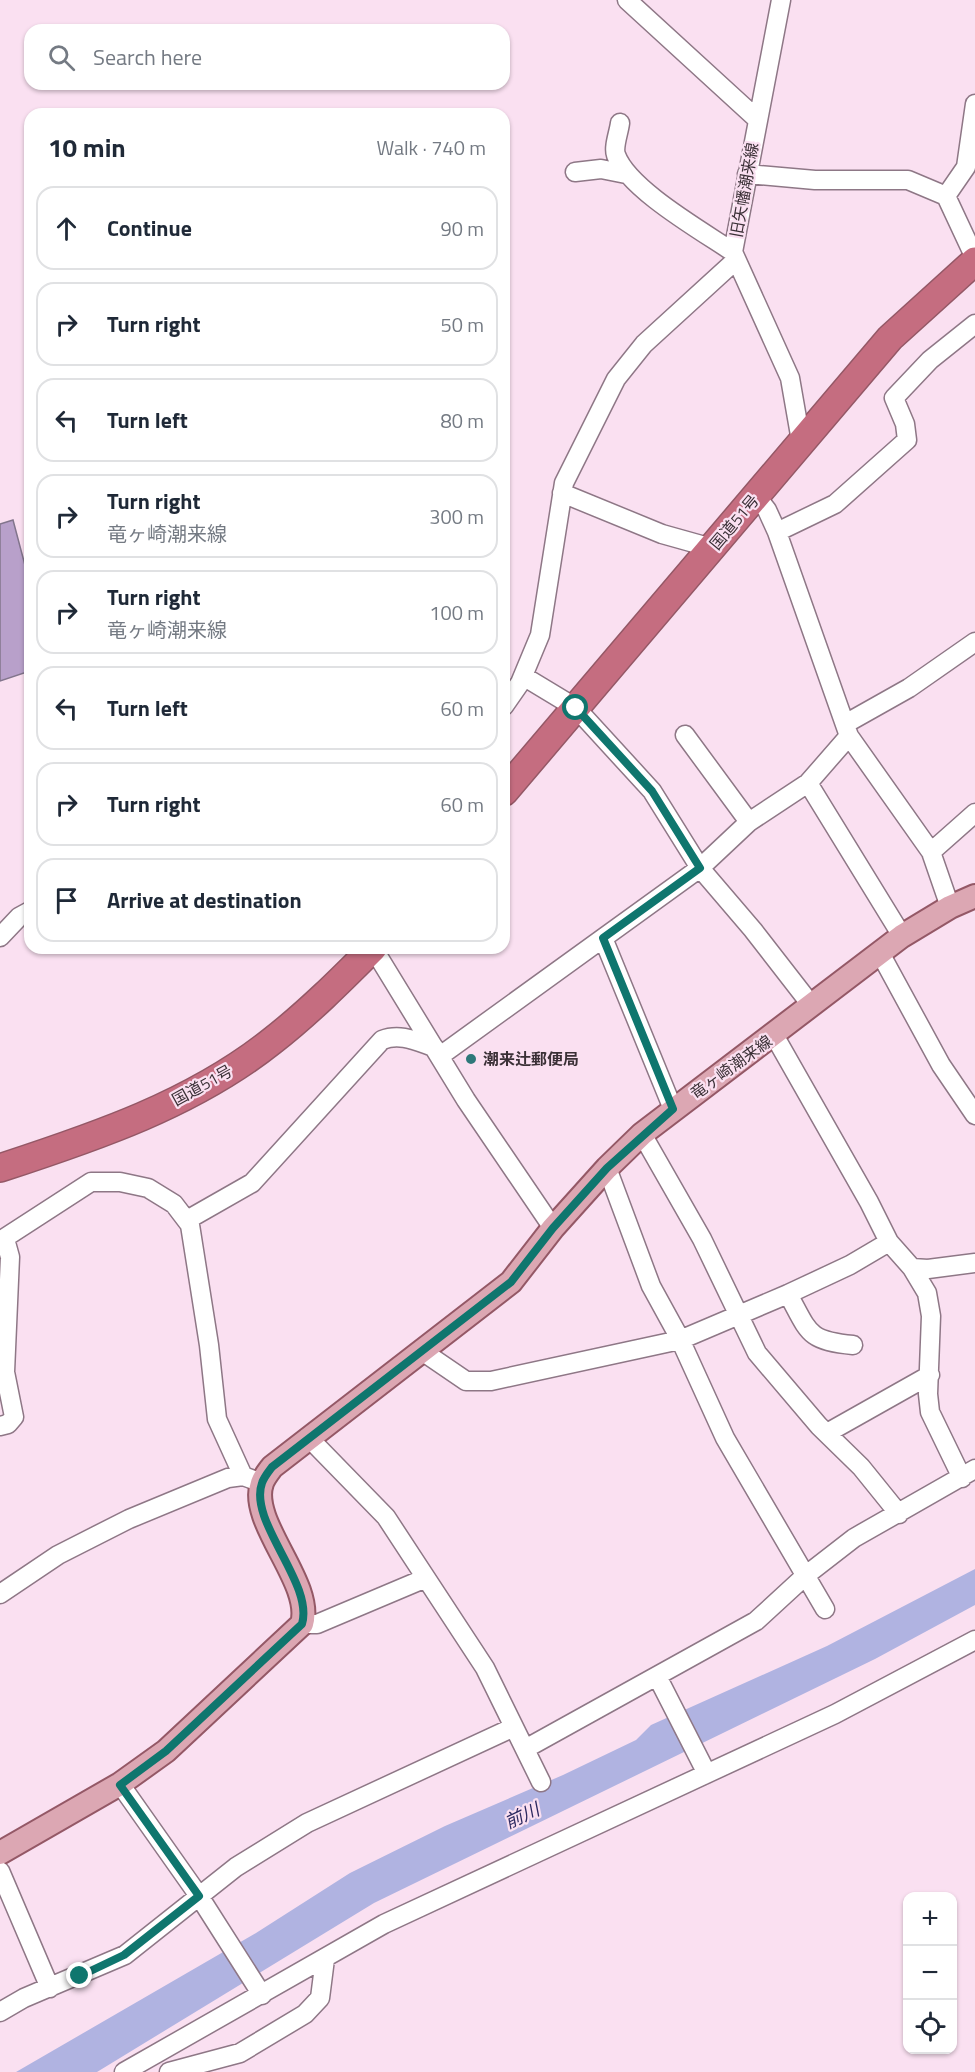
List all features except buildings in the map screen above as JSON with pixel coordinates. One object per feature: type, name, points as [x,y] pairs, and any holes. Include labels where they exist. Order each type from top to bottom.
[{"type":"highway","name":"国道51号","points":[[510,785],[890,338],[975,260]]},
{"type":"highway","name":"国道51号","points":[[0,1168],[67,1146],[150,1113],[233,1068],[272,1042],[367,954]]},
{"type":"main road","name":"竜ヶ崎潮来線","points":[[252,1479],[272,1467],[511,1282],[553,1228],[607,1168],[642,1134],[673,1109],[774,1035],[902,936],[950,907],[975,896]]},
{"type":"main road","points":[[0,1853],[120,1785],[166,1751],[302,1624],[306,1612],[263,1511],[252,1479]]},
{"type":"street","points":[[627,0],[758,119]]},
{"type":"street","name":"旧矢幡潮来線","points":[[781,0],[747,174],[735,256],[790,378],[801,441]]},
{"type":"street","points":[[946,196],[966,167],[975,105]]},
{"type":"street","points":[[510,697],[523,676],[540,634],[564,483],[616,379],[644,344],[735,256],[652,196],[626,174],[615,153],[620,123]]},
{"type":"street","points":[[575,172],[601,169],[626,174]]},
{"type":"street","points":[[747,174],[815,180],[908,180],[946,196],[975,260]]},
{"type":"street","points":[[777,532],[835,504],[907,440],[905,424],[894,398],[930,360],[975,324]]},
{"type":"street","points":[[562,493],[662,534],[712,548]]},
{"type":"street","points":[[756,496],[767,510],[777,532],[847,730],[931,852],[950,907]]},
{"type":"street","points":[[437,1052],[700,868],[749,822],[808,783],[847,730],[975,642]]},
{"type":"street","points":[[523,676],[576,708],[652,791],[700,868],[753,930],[812,1006]]},
{"type":"street","points":[[684,735],[749,822]]},
{"type":"street","points":[[808,783],[902,936]]},
{"type":"street","points":[[931,852],[975,813]]},
{"type":"street","points":[[0,937],[24,914]]},
{"type":"street","points":[[603,938],[673,1109]]},
{"type":"street","points":[[880,953],[941,1065],[975,1115]]},
{"type":"street","points":[[377,954],[466,1100],[553,1228]]},
{"type":"street","points":[[525,1749],[658,1678],[756,1621],[805,1576],[854,1538],[968,1474],[930,1412],[931,1316],[927,1293],[912,1269],[889,1242],[869,1202],[774,1035]]},
{"type":"street","points":[[187,1220],[252,1184],[382,1040],[392,1036],[406,1037],[437,1052]]},
{"type":"street","points":[[642,1134],[702,1239],[757,1353],[827,1433],[861,1467],[899,1514]]},
{"type":"street","points":[[607,1168],[651,1286],[680,1340],[725,1438],[825,1609]]},
{"type":"street","points":[[0,1426],[8,1424],[14,1417],[5,1372],[10,1257],[3,1240],[91,1182],[120,1182],[148,1188],[174,1204],[187,1220],[209,1345],[217,1419],[252,1479]]},
{"type":"street","points":[[422,1351],[466,1381],[491,1381],[680,1340],[738,1317],[850,1265],[889,1242]]},
{"type":"street","points":[[912,1269],[975,1263]]},
{"type":"street","points":[[788,1294],[809,1333],[826,1343],[853,1345]]},
{"type":"street","points":[[827,1433],[930,1375]]},
{"type":"street","points":[[308,1437],[386,1517],[485,1668],[541,1782]]},
{"type":"street","points":[[0,1594],[58,1555],[129,1519],[228,1478],[252,1479]]},
{"type":"street","points":[[302,1624],[317,1624],[426,1578]]},
{"type":"street","points":[[127,2070],[257,1989],[325,1959],[384,1924],[702,1765],[835,1714],[975,1640]]},
{"type":"street","points":[[658,1678],[702,1765]]},
{"type":"street","points":[[0,2012],[24,1998],[124,1955],[236,1867],[307,1823],[514,1727]]},
{"type":"street","points":[[120,1785],[199,1896],[257,1989]]},
{"type":"street","points":[[0,1871],[50,1988]]},
{"type":"street","points":[[169,2072],[240,2053],[304,2014],[320,1998],[325,1959]]},
{"type":"street","points":[[127,2070],[162,2072]]},
{"type":"water","name":"前川","points":[[975,1569],[975,1605],[875,1659],[374,1903],[97,2072],[16,2072],[256,1933],[350,1873],[445,1826],[563,1775],[636,1740],[651,1725],[827,1646]]},
{"type":"place","name":"潮来辻郵便局","points":[[471,1059]]},
{"type":"route","points":[[80,1976],[124,1955],[199,1896],[120,1785],[166,1751],[251,1669],[302,1624],[306,1612],[263,1511],[261,1483],[272,1467],[308,1437],[511,1282],[553,1228],[607,1168],[642,1134],[673,1109],[603,938],[700,868],[652,791],[576,708]]}]
